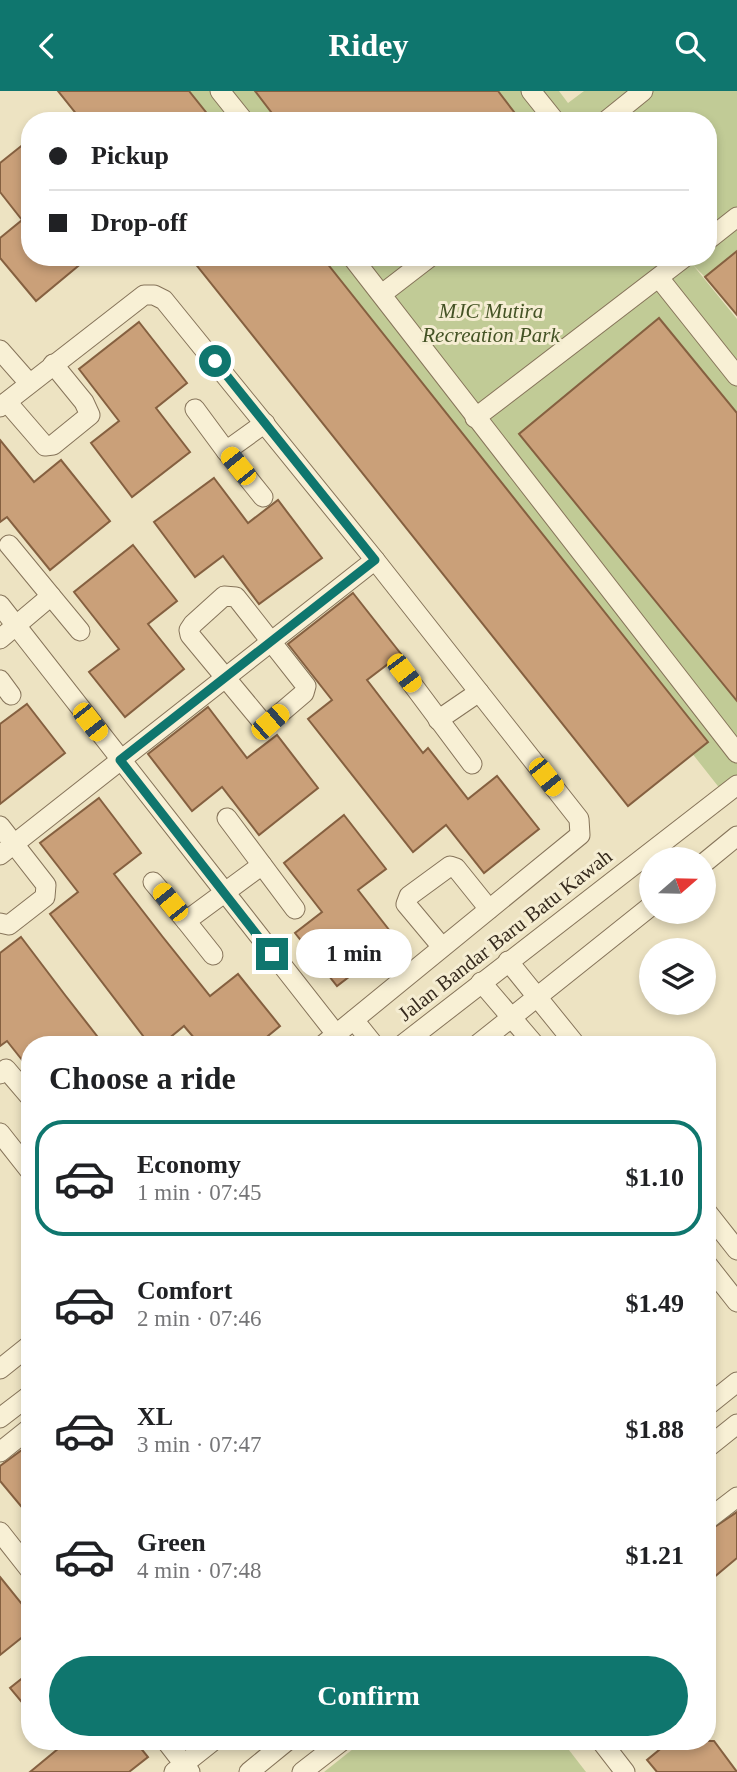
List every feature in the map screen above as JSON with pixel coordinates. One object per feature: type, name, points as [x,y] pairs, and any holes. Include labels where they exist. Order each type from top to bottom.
[{"type":"street","points":[[220,91],[237,112]]},
{"type":"street","points":[[531,91],[548,112]]},
{"type":"street","points":[[617,112],[643,91]]},
{"type":"street","points":[[717,232],[737,216]]},
{"type":"street","points":[[359,266],[737,754]]},
{"type":"street","points":[[382,295],[419,266]]},
{"type":"street","points":[[475,418],[674,266]]},
{"type":"street","points":[[659,278],[737,376]]},
{"type":"street","points":[[53,364],[84,402],[90,415],[53,445],[45,446],[3,405],[53,364],[144,295],[154,295],[164,300],[375,560],[579,819],[580,835],[335,1036]]},
{"type":"street","points":[[2,357],[29,383]]},
{"type":"street","points":[[195,409],[263,497]]},
{"type":"street","points":[[226,451],[265,423]]},
{"type":"street","points":[[9,545],[80,631]]},
{"type":"street","points":[[7,849],[375,560]]},
{"type":"street","points":[[0,639],[51,596]]},
{"type":"street","points":[[224,596],[236,597],[306,686],[304,693],[270,722],[263,723],[226,678],[189,630],[224,596]]},
{"type":"street","points":[[0,605],[224,893],[327,1036]]},
{"type":"street","points":[[404,673],[471,764]]},
{"type":"street","points":[[439,720],[479,692]]},
{"type":"street","name":"Jalan Bandar Baru Batu Kawah","points":[[413,1036],[737,785]]},
{"type":"street","points":[[227,818],[295,909]]},
{"type":"street","points":[[0,826],[7,849],[46,885],[48,892],[9,925],[0,923]]},
{"type":"street","points":[[716,853],[737,836]]},
{"type":"street","points":[[186,921],[262,865]]},
{"type":"street","points":[[442,947],[406,904],[409,896],[450,866],[456,868],[489,909]]},
{"type":"street","points":[[153,882],[213,955]]},
{"type":"street","points":[[489,1036],[639,916]]},
{"type":"street","points":[[508,961],[569,1036]]},
{"type":"street","points":[[481,982],[528,1036]]},
{"type":"street","points":[[354,1020],[367,1036]]},
{"type":"street","points":[[2,1068],[21,1088]]},
{"type":"street","points":[[0,1133],[21,1160]]},
{"type":"street","points":[[716,1223],[737,1250]]},
{"type":"street","points":[[716,1275],[737,1302]]},
{"type":"street","points":[[0,1369],[21,1352]]},
{"type":"street","points":[[716,1399],[737,1382]]},
{"type":"street","points":[[0,1418],[21,1402]]},
{"type":"street","points":[[716,1441],[737,1424]]},
{"type":"street","points":[[0,1452],[21,1435]]},
{"type":"street","points":[[716,1513],[737,1497]]},
{"type":"street","points":[[0,1532],[21,1559]]},
{"type":"street","points":[[171,1750],[183,1769],[203,1750]]},
{"type":"street","points":[[249,1772],[276,1750]]},
{"type":"street","points":[[302,1772],[330,1750]]},
{"type":"street","points":[[608,1750],[625,1772]]},
{"type":"green space","points":[[169,91],[255,91],[272,112],[186,112]]},
{"type":"green space","points":[[498,91],[525,91],[541,112],[514,112]]},
{"type":"green space","points":[[532,91],[559,91],[568,103],[584,91],[737,91],[737,251],[705,277],[694,266],[717,266],[717,112],[548,112]]},
{"type":"green space","name":"MJC Mutira Recreation Park","points":[[307,266],[694,266],[737,319],[737,416],[660,318],[519,434],[737,701],[737,785],[725,795]]},
{"type":"green space","points":[[352,1750],[569,1750],[586,1772],[324,1772]]},
{"type":"building","points":[[58,91],[189,91],[206,112],[75,112]]},
{"type":"building","points":[[255,91],[498,91],[514,112],[271,112]]},
{"type":"building","points":[[21,146],[21,219],[0,192],[0,163]]},
{"type":"building","points":[[21,221],[21,266],[78,266],[36,301],[0,258],[0,238]]},
{"type":"building","points":[[737,251],[737,315],[705,277]]},
{"type":"building","points":[[197,266],[329,266],[708,742],[628,806]]},
{"type":"building","points":[[659,318],[737,413],[737,701],[519,434]]},
{"type":"building","points":[[139,322],[187,383],[156,408],[190,452],[132,497],[91,443],[119,421],[79,369]]},
{"type":"building","points":[[0,440],[34,482],[61,460],[110,521],[50,570],[7,517],[0,522]]},
{"type":"building","points":[[214,478],[248,523],[278,500],[322,558],[259,604],[223,556],[195,577],[154,522]]},
{"type":"building","points":[[133,545],[177,601],[148,624],[184,669],[125,717],[89,672],[119,649],[74,592]]},
{"type":"building","points":[[353,593],[401,654],[367,680],[423,753],[428,748],[468,799],[497,776],[539,829],[484,873],[446,825],[413,852],[308,719],[332,700],[288,644]]},
{"type":"building","points":[[27,704],[65,753],[0,804],[0,724]]},
{"type":"building","points":[[208,707],[247,758],[277,735],[318,788],[259,835],[222,787],[192,811],[148,754]]},
{"type":"building","points":[[99,798],[141,853],[114,874],[162,936],[210,996],[238,974],[280,1026],[268,1036],[192,1036],[184,1026],[172,1036],[143,1036],[50,914],[78,892],[40,843]]},
{"type":"building","points":[[344,815],[386,869],[358,890],[397,940],[337,986],[295,933],[322,912],[284,863]]},
{"type":"building","points":[[21,937],[97,1036],[21,1036],[21,1059],[7,1041],[0,1046],[0,953]]},
{"type":"building","points":[[21,1451],[21,1506],[0,1481],[0,1466]]},
{"type":"building","points":[[737,1512],[737,1558],[716,1576],[716,1526]]},
{"type":"building","points":[[0,1577],[21,1603],[21,1638],[0,1655]]},
{"type":"building","points":[[21,1679],[21,1701],[10,1688]]},
{"type":"building","points":[[716,1744],[737,1772],[657,1772],[647,1760],[659,1750],[716,1750]]},
{"type":"building","points":[[57,1750],[142,1750],[148,1757],[129,1772],[30,1772]]},
{"type":"route","points":[[215,361],[375,560],[120,760],[272,954]]}]
